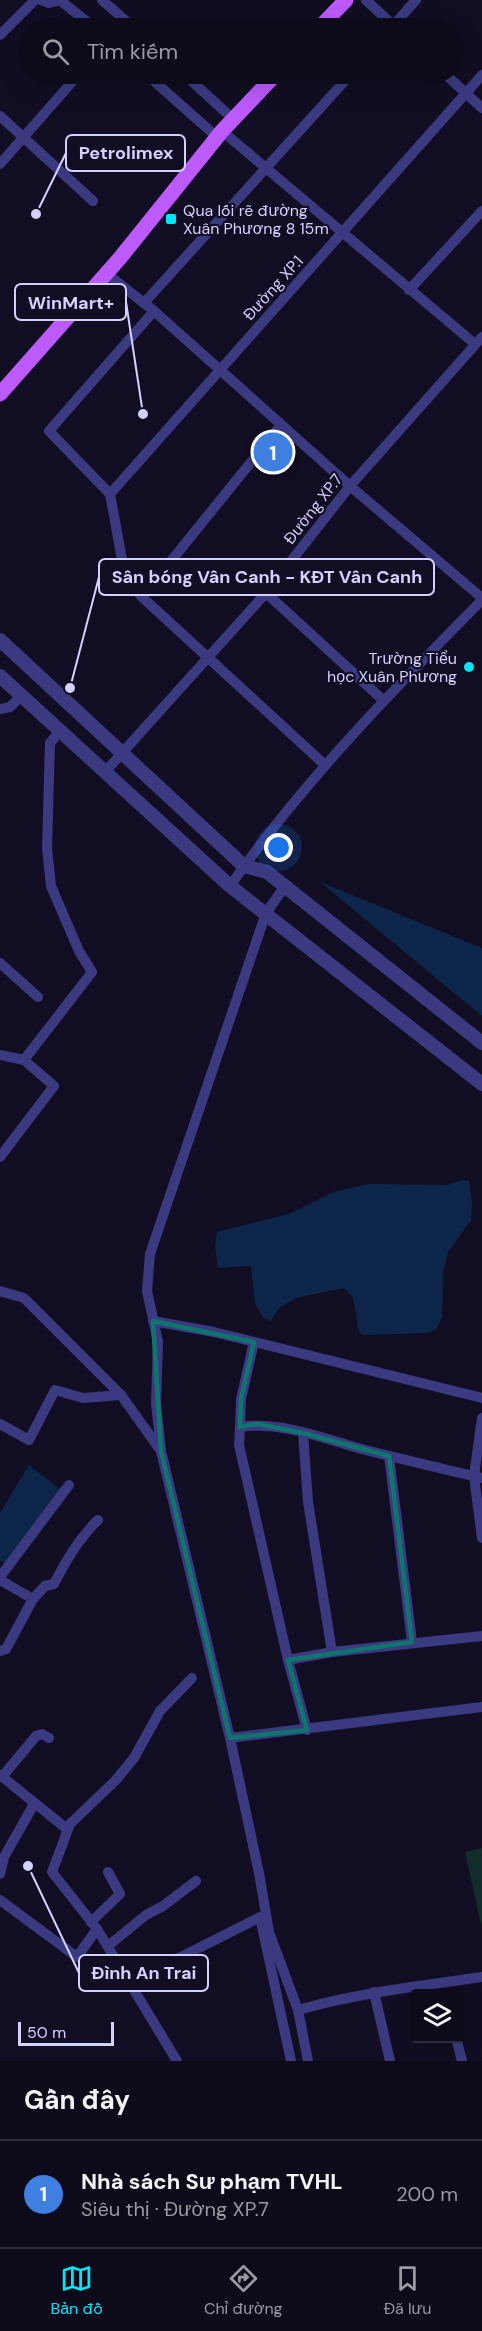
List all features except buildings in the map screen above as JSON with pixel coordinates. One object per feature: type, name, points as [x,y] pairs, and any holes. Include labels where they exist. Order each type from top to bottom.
[{"type":"main road","points":[[329,18],[346,0]]},
{"type":"main road","points":[[0,394],[106,273],[224,129],[267,84]]},
{"type":"street","points":[[0,35],[35,0]]},
{"type":"street","points":[[41,0],[49,3],[62,0],[83,18]]},
{"type":"street","points":[[102,0],[123,18]]},
{"type":"street","points":[[366,0],[383,18]]},
{"type":"street","points":[[401,18],[416,0]]},
{"type":"street","name":"Đường XP.1","points":[[110,494],[482,75]]},
{"type":"street","points":[[0,164],[71,84]]},
{"type":"street","points":[[160,84],[224,129],[266,169],[410,290],[479,341]]},
{"type":"street","points":[[190,84],[224,129]]},
{"type":"street","points":[[144,303],[342,84]]},
{"type":"street","points":[[456,84],[482,108]]},
{"type":"street","points":[[0,116],[93,201]]},
{"type":"street","points":[[410,290],[482,211]]},
{"type":"street","points":[[106,273],[154,311],[350,486],[482,599],[383,700],[325,765],[230,886]]},
{"type":"street","points":[[154,311],[49,431],[110,494],[125,576],[142,597],[325,765]]},
{"type":"street","name":"Đường XP.7","points":[[104,773],[266,593],[350,486],[479,341]]},
{"type":"street","points":[[142,597],[281,425]]},
{"type":"street","points":[[266,593],[383,700]]},
{"type":"street","points":[[0,640],[244,866],[267,872],[482,1043]]},
{"type":"street","points":[[0,676],[10,704],[59,732],[230,886],[482,1084]]},
{"type":"street","points":[[24,1060],[92,972],[51,886],[47,848],[50,743],[59,732]]},
{"type":"street","points":[[285,886],[266,913],[150,1254],[147,1291],[158,1342],[156,1403],[161,1451],[230,1738],[260,1873],[269,1932],[298,2010],[308,2061]]},
{"type":"street","points":[[0,963],[38,997]]},
{"type":"street","points":[[0,1054],[24,1060],[54,1086],[0,1158]]},
{"type":"street","points":[[0,1291],[24,1298],[122,1395],[161,1451]]},
{"type":"street","points":[[153,1321],[254,1342],[482,1398]]},
{"type":"street","points":[[254,1342],[241,1399],[239,1445],[288,1660],[307,1730]]},
{"type":"street","points":[[0,1424],[29,1440],[55,1390],[83,1398],[122,1395]]},
{"type":"street","points":[[482,1418],[478,1477],[482,1538]]},
{"type":"street","points":[[240,1427],[258,1424],[303,1433],[478,1477]]},
{"type":"street","points":[[303,1433],[308,1502],[332,1652]]},
{"type":"street","points":[[389,1456],[412,1642]]},
{"type":"street","points":[[33,1599],[0,1578],[69,1485]]},
{"type":"street","points":[[0,1651],[6,1649],[33,1599],[45,1586],[54,1584],[73,1549],[85,1532],[98,1520]]},
{"type":"street","points":[[288,1660],[412,1642],[482,1636]]},
{"type":"street","points":[[177,2061],[108,1946],[52,1872],[70,1824],[115,1781],[134,1758],[164,1706],[192,1678]]},
{"type":"street","points":[[230,1738],[482,1707]]},
{"type":"street","points":[[49,1738],[42,1734],[36,1736],[1,1776],[67,1830]]},
{"type":"street","points":[[0,1874],[2,1856],[34,1804]]},
{"type":"street","points":[[0,1900],[77,1957],[94,1926],[120,1894],[108,1872]]},
{"type":"street","points":[[108,1946],[146,1915],[163,1906],[196,1881]]},
{"type":"street","points":[[128,1977],[181,1957],[260,1917],[291,2061]]},
{"type":"street","points":[[298,2010],[374,1992],[442,1988],[482,1977]]},
{"type":"street","points":[[374,1992],[390,2061]]},
{"type":"street","points":[[457,2043],[462,2061]]},
{"type":"highlighted area","points":[[153,1321],[254,1342],[241,1399],[240,1427],[258,1424],[303,1433],[389,1456],[412,1642],[288,1660],[307,1730],[230,1738],[161,1451]]},
{"type":"green space","points":[[482,1848],[482,1928],[465,1852]]},
{"type":"water","points":[[320,882],[482,948],[482,1016]]},
{"type":"water","points":[[463,1180],[469,1181],[472,1203],[471,1220],[448,1252],[443,1273],[442,1317],[437,1328],[428,1333],[365,1335],[359,1332],[353,1297],[343,1288],[296,1298],[279,1308],[271,1321],[263,1318],[255,1303],[251,1266],[218,1268],[215,1246],[217,1232],[289,1214],[333,1192],[368,1184],[447,1185]]},
{"type":"water","points":[[29,1465],[64,1492],[9,1565],[0,1560],[0,1513]]},
{"type":"place","name":"Petrolimex","points":[[36,214]]},
{"type":"place","name":"Qua lối rẽ đường Xuân Phương 8 15m","points":[[171,219]]},
{"type":"place","name":"WinMart+","points":[[143,414]]},
{"type":"place","name":"Nhà sách Sư phạm TVHL","points":[[273,452]]},
{"type":"place","name":"Trường Tiểu học Xuân Phương","points":[[469,667]]},
{"type":"place","name":"Sân bóng Vân Canh - KĐT Vân Canh","points":[[70,688]]},
{"type":"place","name":"Đình An Trai","points":[[28,1866]]}]
